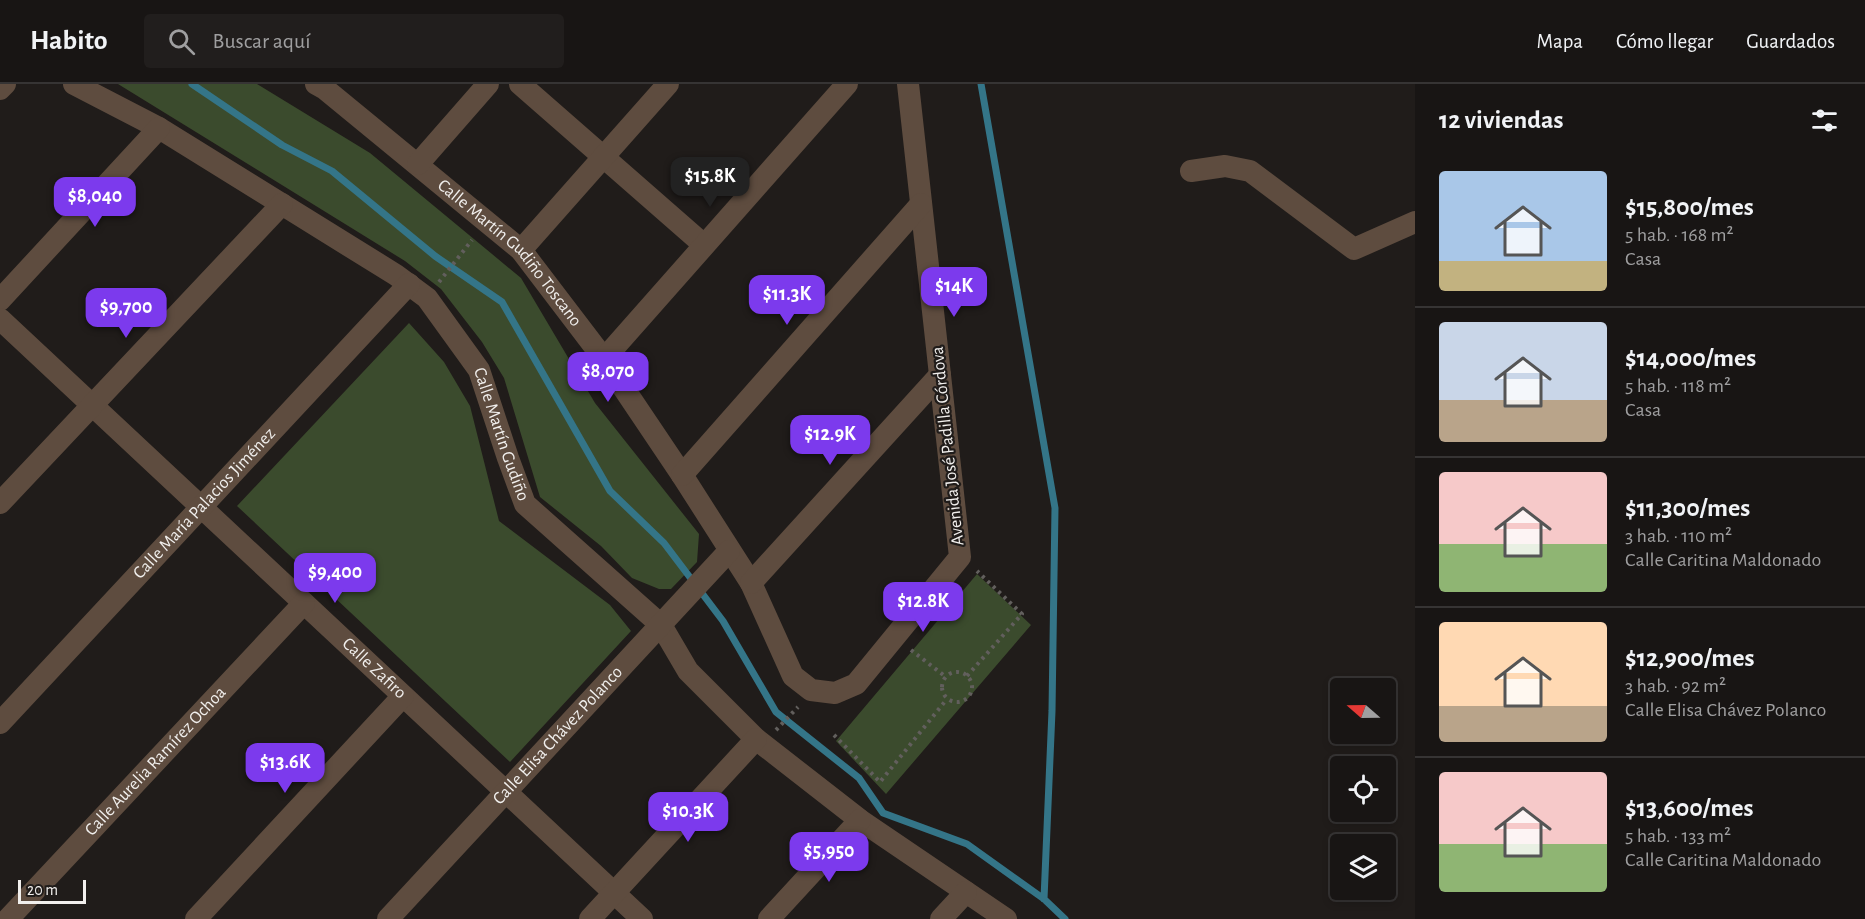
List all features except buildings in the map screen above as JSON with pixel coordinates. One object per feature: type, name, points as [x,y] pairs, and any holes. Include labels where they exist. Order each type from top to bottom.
[{"type":"street","points":[[0,89],[5,84]]},
{"type":"street","name":"Calle Martín Gudiño","points":[[74,84],[159,128],[409,284],[427,298],[479,370],[525,504],[661,625],[688,671],[766,735],[860,820],[1006,919]]},
{"type":"street","points":[[418,164],[488,84]]},
{"type":"street","points":[[520,84],[704,245]]},
{"type":"street","points":[[521,250],[668,84]]},
{"type":"street","points":[[603,359],[847,84]]},
{"type":"street","name":"Avenida José Padilla Córdova","points":[[908,84],[940,375],[968,564]]},
{"type":"street","name":"Calle Martín Gudiño Toscano","points":[[324,86],[521,250],[603,359],[682,475],[751,583],[793,676],[811,690],[835,693],[856,684],[968,564]]},
{"type":"street","points":[[0,300],[159,128]]},
{"type":"street","points":[[1191,171],[1224,166],[1250,171],[1354,249],[1415,222]]},
{"type":"street","points":[[0,503],[282,204]]},
{"type":"street","points":[[682,475],[921,204]]},
{"type":"street","name":"Calle María Palacios Jiménez","points":[[0,723],[409,284]]},
{"type":"street","name":"Calle Zafiro","points":[[0,320],[642,919]]},
{"type":"street","points":[[751,583],[940,375]]},
{"type":"street","name":"Calle Elisa Chávez Polanco","points":[[388,919],[729,551]]},
{"type":"street","name":"Calle Aurelia Ramírez Ochoa","points":[[8,919],[304,603]]},
{"type":"street","points":[[196,919],[403,696]]},
{"type":"street","points":[[590,919],[766,735]]},
{"type":"street","points":[[769,919],[860,820]]},
{"type":"street","points":[[941,919],[966,892]]},
{"type":"path","points":[[435,287],[472,240]]},
{"type":"path","points":[[967,676],[1022,614],[968,564]]},
{"type":"path","points":[[909,648],[946,677]]},
{"type":"path","points":[[955,673],[967,676],[972,686],[970,696],[957,702],[948,699],[942,686],[946,677],[955,673]]},
{"type":"path","points":[[834,735],[880,782],[948,699]]},
{"type":"path","points":[[766,735],[796,708]]},
{"type":"green space","points":[[118,84],[257,84],[370,153],[521,278],[595,403],[699,534],[697,562],[671,589],[659,589],[632,578],[601,546],[540,497],[504,378],[482,342],[441,289],[405,261]]},
{"type":"green space","points":[[409,323],[444,362],[470,406],[499,521],[610,605],[631,631],[510,762],[237,506]]},
{"type":"green space","points":[[977,574],[1031,625],[886,794],[836,741]]},
{"type":"waterway","points":[[192,84],[282,145],[332,171],[435,256],[502,302],[610,491],[664,543],[723,621],[776,712],[859,778],[883,813],[967,844],[1044,899],[1065,919]]},
{"type":"waterway","points":[[981,84],[1055,508],[1052,711],[1044,899]]}]
